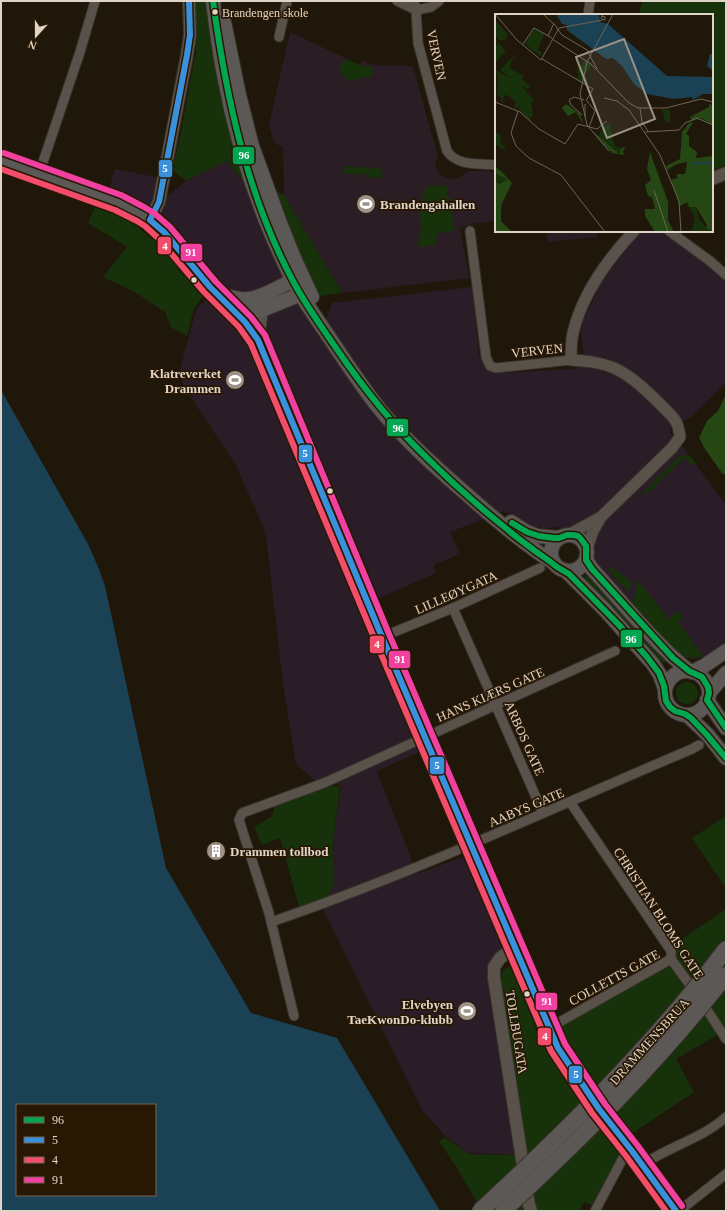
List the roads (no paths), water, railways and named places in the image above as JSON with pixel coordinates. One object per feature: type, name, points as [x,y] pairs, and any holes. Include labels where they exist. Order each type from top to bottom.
[{"type":"highway","points":[[691,672],[704,666],[726,651]]},
{"type":"highway","points":[[726,673],[708,697],[705,705],[697,712],[687,715],[680,714],[673,710],[665,697],[665,689],[667,684],[674,676],[684,671],[691,672],[702,677],[708,687],[708,697],[726,728]]},
{"type":"highway","points":[[687,715],[708,735],[726,758]]},
{"type":"highway","name":"DRAMMENSBRUA","points":[[480,1211],[604,1091],[699,984],[726,949]]},
{"type":"highway","name":"DRAMMENSBRUA","points":[[504,1211],[577,1142],[640,1076],[681,1031],[726,975]]},
{"type":"main road","points":[[146,217],[159,202],[187,55],[190,34],[189,1]]},
{"type":"main road","points":[[213,1],[217,34],[231,108],[248,167],[266,220],[300,286],[353,373],[396,428],[437,468],[472,500],[530,547],[566,571],[605,610],[653,664],[660,675],[665,689]]},
{"type":"main road","points":[[220,1],[239,95],[252,146],[300,286],[320,310],[358,368],[397,417],[426,449],[462,483],[513,524],[525,531],[536,536],[573,535],[578,537],[585,544],[592,569],[658,643],[673,658],[691,672]]},
{"type":"main road","points":[[1,161],[118,203],[146,217],[164,232],[216,293],[231,308],[247,311],[262,310],[300,286]]},
{"type":"main road","points":[[713,179],[726,173]]},
{"type":"main road","points":[[247,311],[270,291],[300,286]]},
{"type":"main road","points":[[216,293],[236,299],[247,311],[252,333],[258,340],[382,637],[548,1028],[558,1048],[599,1109],[678,1211]]},
{"type":"main road","points":[[258,340],[262,310]]},
{"type":"main road","points":[[554,563],[551,552],[552,547],[563,536]]},
{"type":"main road","points":[[566,571],[578,569],[583,565],[587,554]]},
{"type":"main road","name":"TOLLBUGATA","points":[[514,948],[500,958],[494,967],[494,978],[531,1211]]},
{"type":"street","points":[[38,174],[78,59],[95,1]]},
{"type":"street","points":[[279,37],[287,1]]},
{"type":"street","points":[[397,1],[415,6],[431,7],[439,1]]},
{"type":"street","points":[[588,14],[590,1]]},
{"type":"street","name":"VERVEN","points":[[415,6],[418,43],[448,154],[462,163],[495,165]]},
{"type":"street","points":[[571,360],[573,334],[580,311],[586,298],[606,265],[633,232]]},
{"type":"street","points":[[670,232],[710,261],[726,275]]},
{"type":"street","name":"VERVEN","points":[[471,236],[486,357],[490,366],[496,368],[571,360],[586,361],[614,368],[646,391],[676,421],[679,428],[680,437],[672,448],[601,517]]},
{"type":"street","points":[[563,536],[601,517]]},
{"type":"street","points":[[587,554],[593,531],[601,517]]},
{"type":"street","name":"LILLEØYGATA","points":[[382,637],[453,608],[540,568]]},
{"type":"street","name":"ARBOS GATE","points":[[453,608],[543,813]]},
{"type":"street","name":"HANS KIÆRS GATE","points":[[271,922],[239,820],[242,813],[320,785],[615,651]]},
{"type":"street","name":"AABYS GATE","points":[[271,922],[321,905],[471,845],[699,745]]},
{"type":"street","name":"CHRISTIAN BLOMS GATE","points":[[570,802],[671,950],[671,959],[698,996],[726,1039]]},
{"type":"street","points":[[271,922],[294,1016]]},
{"type":"street","name":"COLLETTS GATE","points":[[548,1028],[671,959]]},
{"type":"street","points":[[642,1165],[670,1148],[705,1131],[726,1117]]},
{"type":"street","points":[[595,1211],[623,1158],[632,1151]]},
{"type":"street","points":[[678,1211],[726,1174]]},
{"type":"water","points":[[1,390],[88,544],[105,586],[166,868],[251,1013],[337,1038],[440,1211],[1,1211]]},
{"type":"place","name":"Brandengen skole","points":[[215,12]]},
{"type":"place","name":"Brandengahallen","points":[[366,204]]},
{"type":"place","name":"Klatreverket Drammen","points":[[235,380]]},
{"type":"place","name":"Drammen tollbod","points":[[216,851]]},
{"type":"place","name":"Elvebyen TaeKwonDo-klubb","points":[[467,1011]]}]
